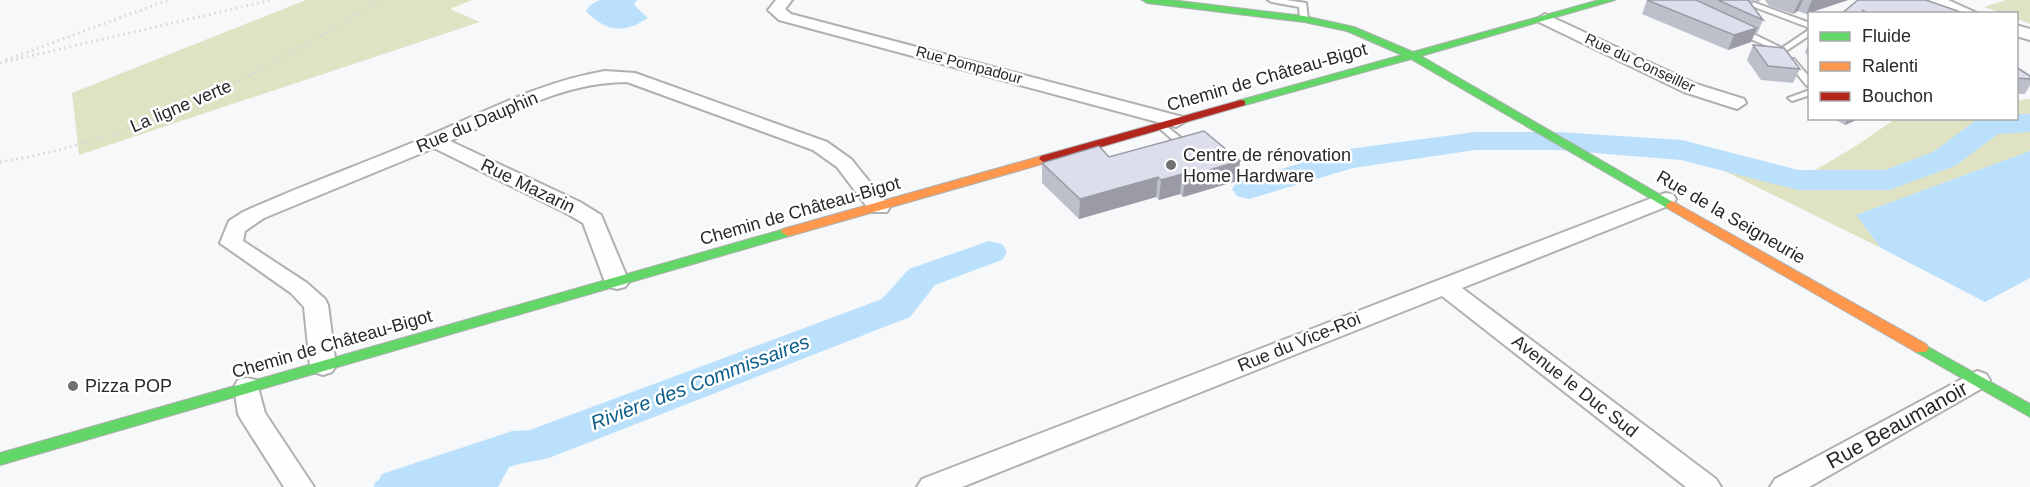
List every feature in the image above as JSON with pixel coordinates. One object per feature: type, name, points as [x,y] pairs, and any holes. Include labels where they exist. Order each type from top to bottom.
[{"type":"street","name":"Rue Pompadour","points":[[784,0],[776,10],[785,17],[1169,124]]},
{"type":"street","points":[[1147,0],[1304,19],[1350,29],[1412,55]]},
{"type":"street","name":"Chemin de Château-Bigot","points":[[0,459],[1109,140],[1610,0]]},
{"type":"street","points":[[1934,0],[1966,12]]},
{"type":"street","name":"Rue du Conseiller","points":[[1545,18],[1690,88],[1737,103]]},
{"type":"street","name":"Rue de la Seigneurie","points":[[1412,55],[2030,411]]},
{"type":"street","name":"Rue du Dauphin","points":[[323,366],[316,304],[298,288],[231,243],[232,231],[238,224],[263,211],[434,141],[532,96],[604,75],[629,77],[820,146],[844,163],[879,207]]},
{"type":"street","name":"Rue Mazarin","points":[[434,141],[573,207],[593,220],[617,282]]},
{"type":"street","name":"Rue du Vice-Roi","points":[[933,487],[1443,285],[1665,200]]},
{"type":"street","name":"Avenue le Duc Sud","points":[[1443,285],[1706,487]]},
{"type":"street","name":"Rue Beaumanoir","points":[[1785,487],[1977,380]]},
{"type":"street","points":[[247,387],[252,414],[299,487]]},
{"type":"lane","points":[[1272,0],[1303,5],[1304,19]]},
{"type":"lane","points":[[1740,0],[1808,26]]},
{"type":"lane","points":[[1735,29],[1783,51],[1808,83]]},
{"type":"lane","points":[[1783,51],[1808,32]]},
{"type":"lane","points":[[1792,98],[1808,92]]},
{"type":"lane","points":[[1163,147],[1181,142],[1169,124]]},
{"type":"lane","points":[[1109,140],[1121,152]]},
{"type":"path","points":[[0,63],[168,0]]},
{"type":"path","points":[[0,63],[272,0]]},
{"type":"path","name":"La ligne verte","points":[[0,162],[27,159],[95,142],[198,103],[304,47],[381,0]]},
{"type":"green space","points":[[306,0],[472,0],[450,9],[480,22],[79,155],[72,93]]},
{"type":"green space","points":[[2006,0],[2030,0],[2030,24],[2018,19],[2018,12],[1998,12],[1984,7]]},
{"type":"green space","points":[[2030,99],[2030,151],[1857,215],[1881,248],[1682,150],[1798,180],[1856,146],[1894,120],[2018,120],[2018,100]]},
{"type":"water","points":[[600,0],[637,0],[634,5],[648,18],[631,27],[608,27],[586,11],[590,5]]},
{"type":"water","points":[[2030,151],[2030,278],[1985,302],[1881,248],[1856,215]]},
{"type":"water","points":[[474,450],[514,458],[498,487],[374,487],[375,482],[405,469]]},
{"type":"building","points":[[1647,0],[1696,0],[1757,28],[1734,35]]},
{"type":"building","points":[[1718,0],[1748,0],[1763,20]]},
{"type":"building","points":[[1858,0],[1926,0],[1960,12],[1866,12],[1862,10],[1864,12],[1843,12]]},
{"type":"building","points":[[1753,45],[1784,48],[1800,69],[1768,66]]},
{"type":"building","points":[[2018,68],[2030,76],[2030,79],[2018,78]]},
{"type":"building","points":[[1204,131],[1240,161],[1185,177],[1182,174],[1161,180],[1158,177],[1080,199],[1042,163],[1099,146],[1109,157]]},
{"type":"waterway","name":"Rivière des Commissaires","points":[[1249,189],[1349,159],[1475,141],[1558,141],[1682,150],[1798,180],[1889,180],[1944,159],[1990,125],[2030,123]]},
{"type":"waterway","name":"Rivière des Commissaires","points":[[398,487],[512,448],[533,446],[896,308],[922,277],[989,252]]},
{"type":"traffic: fast","points":[[1147,0],[1304,19],[1350,29],[1412,55],[1672,205]]},
{"type":"traffic: fast","points":[[1241,103],[1610,0]]},
{"type":"traffic: fast","points":[[0,459],[788,232]]},
{"type":"traffic: fast","points":[[1921,348],[2030,411]]},
{"type":"traffic: slow","points":[[788,232],[1045,159]]},
{"type":"traffic: slow","points":[[1672,205],[1921,348]]},
{"type":"traffic: jam","points":[[1045,159],[1241,103]]},
{"type":"place","name":"Centre de rénovation Home Hardware","points":[[1171,165]]},
{"type":"place","name":"Pizza POP","points":[[73,386]]}]
